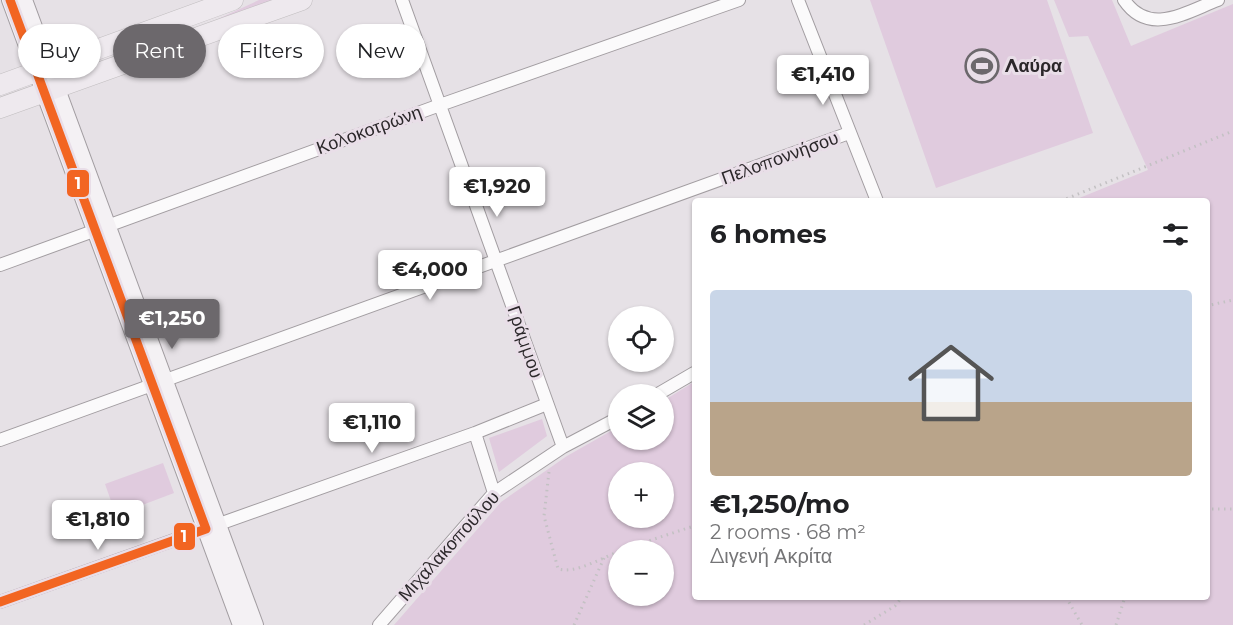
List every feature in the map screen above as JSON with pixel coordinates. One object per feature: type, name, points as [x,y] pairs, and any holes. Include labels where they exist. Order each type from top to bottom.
[{"type":"main road","points":[[101,49],[233,0]]},
{"type":"main road","points":[[0,108],[302,0]]},
{"type":"main road","points":[[0,85],[20,78]]},
{"type":"street","points":[[10,0],[21,24]]},
{"type":"street","points":[[24,0],[31,24]]},
{"type":"street","name":"Γράμμου","points":[[402,0],[563,447]]},
{"type":"street","name":"Κολοκοτρώνη","points":[[0,264],[440,105],[740,0]]},
{"type":"street","points":[[798,0],[876,198]]},
{"type":"street","points":[[1124,0],[1132,11],[1143,17],[1165,20],[1218,0]]},
{"type":"street","points":[[46,78],[212,527],[255,625]]},
{"type":"street","name":"Πελοποννήσου","points":[[0,440],[849,133]]},
{"type":"street","points":[[674,385],[692,374]]},
{"type":"street","points":[[0,602],[475,433],[547,404]]},
{"type":"street","name":"Μιχαλακοπούλου","points":[[379,625],[494,493],[544,458],[608,423]]},
{"type":"street","points":[[475,433],[494,493]]},
{"type":"street","points":[[212,527],[241,625]]},
{"type":"path","points":[[1068,198],[1233,131]]},
{"type":"path","points":[[1210,305],[1233,300]]},
{"type":"path","points":[[544,458],[549,476],[544,516],[558,569],[563,571],[608,555]]},
{"type":"path","points":[[1210,509],[1233,509]]},
{"type":"path","points":[[653,540],[692,527]]},
{"type":"path","points":[[574,625],[605,556]]},
{"type":"path","points":[[864,625],[895,606],[900,600]]},
{"type":"path","points":[[1068,600],[1082,625]]},
{"type":"path","points":[[1116,625],[1124,600]]},
{"type":"shaded area","points":[[259,0],[276,0],[206,25]]},
{"type":"shaded area","name":"Λαύρα","points":[[870,0],[1047,0],[1093,133],[936,188]]},
{"type":"shaded area","points":[[1054,0],[1112,0],[1131,46],[1233,4],[1233,625],[394,625],[501,502],[567,456],[608,433],[608,450],[674,450],[674,394],[692,383],[692,600],[1210,600],[1210,198],[1079,198],[1148,170],[1088,36],[1069,37]]},
{"type":"shaded area","points":[[542,419],[547,436],[499,472],[489,438]]},
{"type":"shaded area","points":[[163,463],[174,493],[116,515],[105,484]]},
{"type":"transit line","name":"1","points":[[0,602],[206,529],[10,0]]},
{"type":"place","name":"Λαύρα","points":[[982,66]]}]
